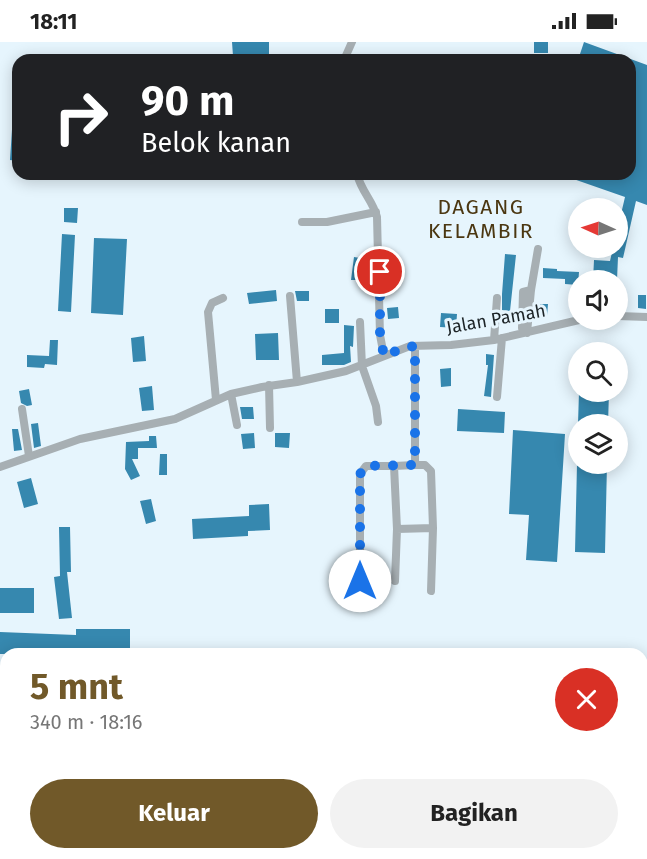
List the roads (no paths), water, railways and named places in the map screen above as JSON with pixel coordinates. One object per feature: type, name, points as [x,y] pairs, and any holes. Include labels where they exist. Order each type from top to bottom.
[{"type":"street","points":[[359,180],[376,212],[381,291],[380,335],[384,356]]},
{"type":"street","points":[[302,222],[327,222],[376,212]]},
{"type":"street","points":[[524,334],[538,249]]},
{"type":"street","points":[[290,296],[297,382]]},
{"type":"street","points":[[216,400],[208,312],[212,303],[223,298]]},
{"type":"street","points":[[497,298],[497,398]]},
{"type":"street","points":[[628,316],[647,317]]},
{"type":"street","points":[[360,322],[362,366],[376,406],[378,423]]},
{"type":"street","name":"Jalan Pamah","points":[[0,467],[81,438],[175,419],[231,394],[269,385],[297,382],[362,366],[403,348],[498,339],[568,323]]},
{"type":"street","points":[[415,346],[415,465]]},
{"type":"street","points":[[269,385],[270,428]]},
{"type":"street","points":[[231,394],[237,425]]},
{"type":"street","points":[[22,409],[29,456]]},
{"type":"street","points":[[375,589],[362,587],[360,581],[360,474],[366,466],[425,465],[431,471],[433,528],[430,591]]},
{"type":"street","points":[[394,466],[397,529],[396,581]]},
{"type":"street","points":[[397,529],[433,528]]},
{"type":"district","name":"DAGANG KELAMBIR","points":[[481,219]]}]
